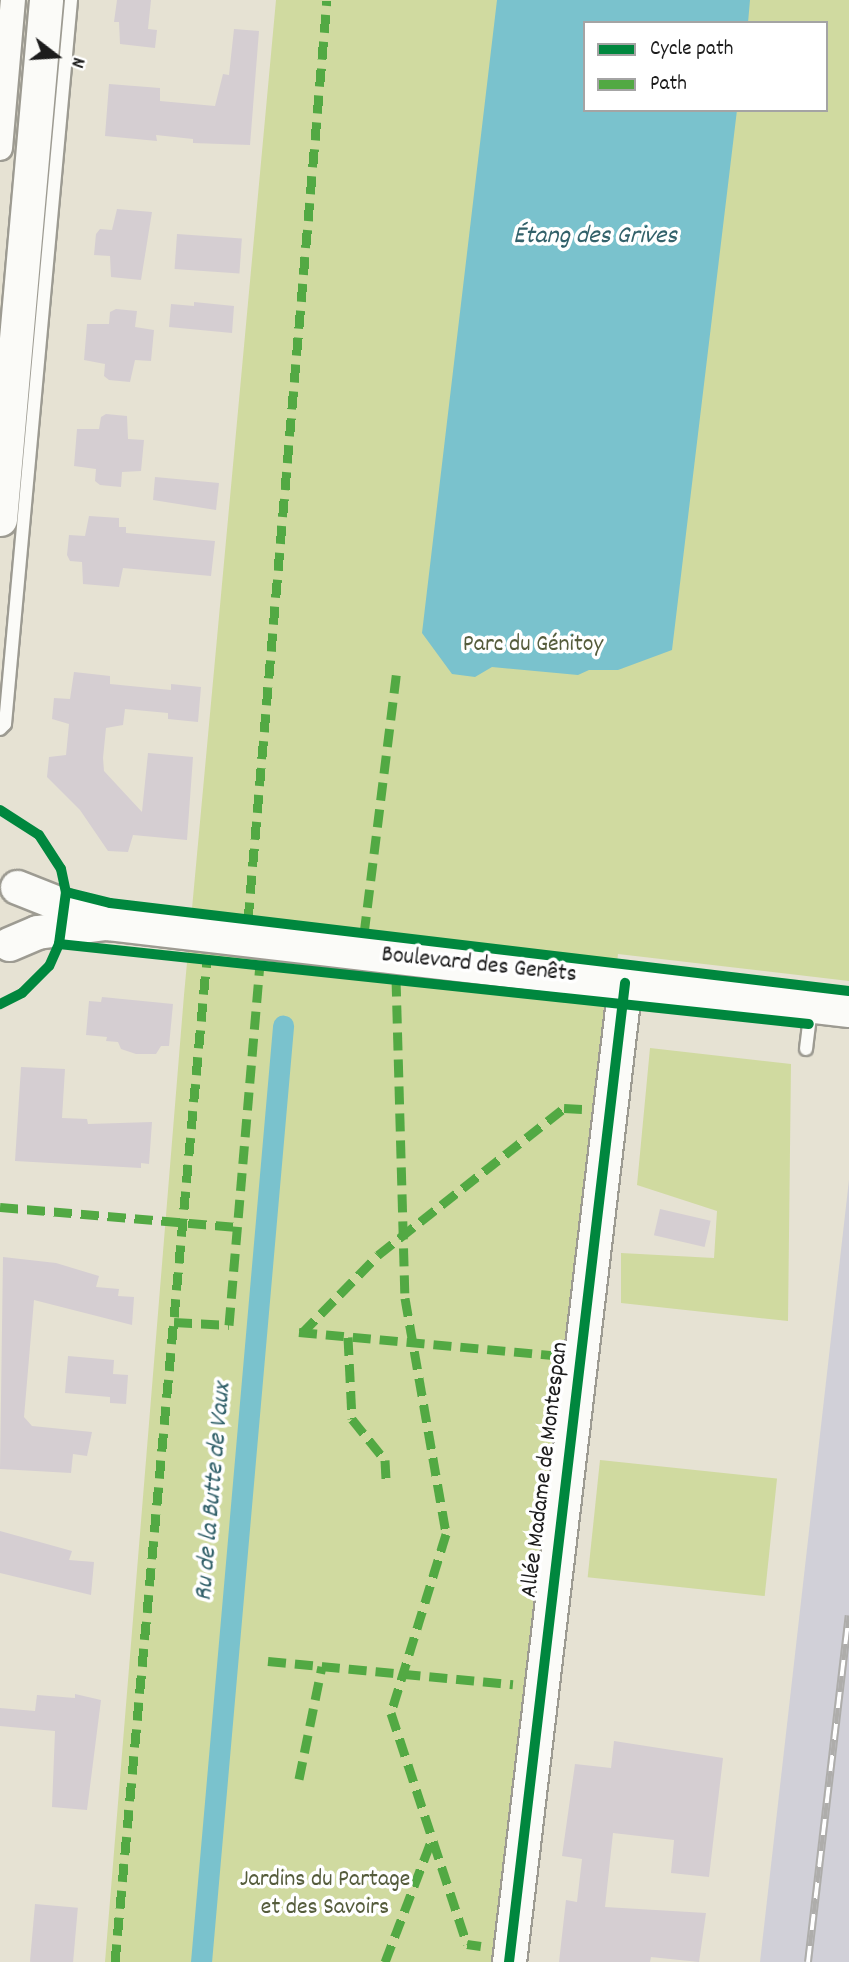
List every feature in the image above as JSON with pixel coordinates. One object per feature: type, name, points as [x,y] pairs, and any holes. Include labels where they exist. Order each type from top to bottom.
[{"type":"street","points":[[0,148],[4,51],[13,0]]},
{"type":"street","points":[[0,519],[46,0]]},
{"type":"street","points":[[5,948],[21,917],[8,876]]},
{"type":"street","name":"Boulevard des Genêts","points":[[8,876],[108,923]]},
{"type":"street","name":"Boulevard des Genêts","points":[[5,948],[37,932],[108,923],[849,1010]]},
{"type":"street","name":"Allée Madame de Montespan","points":[[509,1962],[625,983]]},
{"type":"lane","points":[[0,729],[5,724],[71,0]]},
{"type":"lane","points":[[806,1049],[811,1005]]},
{"type":"shaded area","points":[[849,1180],[849,1962],[760,1962]]},
{"type":"green space","name":"Parc du Génitoy","points":[[276,0],[849,0],[849,981],[618,954],[499,1962],[105,1962],[184,995]]},
{"type":"green space","points":[[650,1048],[791,1064],[788,1321],[621,1303],[621,1253],[714,1258],[717,1211],[637,1185]]},
{"type":"green space","points":[[600,1460],[777,1479],[765,1596],[588,1577]]},
{"type":"water","name":"Étang des Grives","points":[[497,0],[750,0],[748,21],[583,21],[583,112],[737,112],[672,650],[618,670],[589,670],[578,675],[492,667],[475,677],[452,674],[422,633]]},
{"type":"building","points":[[117,0],[151,0],[148,29],[157,30],[155,48],[120,44],[119,22],[114,22]]},
{"type":"building","points":[[234,29],[259,31],[250,145],[193,143],[193,139],[156,135],[157,141],[105,136],[109,84],[160,88],[160,101],[215,106],[223,74],[229,75]]},
{"type":"building","points":[[117,209],[152,212],[141,280],[111,277],[110,256],[94,255],[96,234],[100,229],[112,230]]},
{"type":"building","points":[[177,234],[242,239],[239,273],[175,269]]},
{"type":"building","points":[[194,302],[234,306],[232,333],[169,327],[171,304],[194,306]]},
{"type":"building","points":[[116,309],[137,311],[135,327],[154,330],[151,361],[135,360],[130,382],[109,380],[104,376],[105,364],[84,360],[87,324],[109,324],[110,312]]},
{"type":"building","points":[[106,414],[127,416],[128,439],[144,440],[141,471],[122,472],[121,487],[100,485],[95,481],[96,469],[74,466],[77,429],[99,429],[101,417]]},
{"type":"building","points":[[155,477],[219,483],[216,510],[153,500]]},
{"type":"building","points":[[89,516],[119,518],[119,527],[126,527],[126,533],[215,541],[211,576],[123,568],[119,587],[83,584],[82,562],[70,561],[67,555],[69,535],[85,536]]},
{"type":"building","points":[[74,672],[110,676],[110,684],[171,690],[171,684],[201,687],[198,722],[168,719],[168,713],[125,709],[123,725],[106,728],[103,758],[104,771],[142,812],[148,753],[193,757],[187,840],[133,835],[128,852],[108,851],[80,810],[47,777],[49,757],[66,755],[69,724],[52,719],[54,698],[70,699]]},
{"type":"building","points":[[102,997],[173,1004],[169,1046],[161,1046],[156,1054],[136,1054],[121,1049],[118,1042],[106,1041],[107,1037],[86,1035],[89,1001],[101,1002]]},
{"type":"building","points":[[21,1067],[65,1069],[62,1118],[87,1119],[88,1124],[152,1122],[149,1164],[141,1163],[141,1168],[15,1161]]},
{"type":"building","points":[[660,1209],[711,1221],[705,1247],[654,1235]]},
{"type":"building","points":[[3,1257],[56,1263],[99,1276],[96,1287],[119,1289],[118,1296],[134,1297],[132,1325],[34,1300],[24,1417],[32,1426],[92,1432],[87,1456],[73,1454],[71,1473],[0,1469]]},
{"type":"building","points":[[68,1356],[114,1360],[113,1374],[128,1375],[126,1404],[110,1403],[110,1397],[65,1393]]},
{"type":"building","points":[[0,1531],[72,1551],[69,1560],[94,1562],[91,1595],[0,1573]]},
{"type":"building","points":[[75,1694],[101,1700],[87,1810],[52,1807],[55,1731],[0,1726],[0,1708],[35,1711],[37,1695],[75,1698]]},
{"type":"building","points":[[614,1741],[723,1758],[709,1877],[671,1873],[674,1840],[613,1833],[605,1907],[706,1913],[699,1962],[651,1957],[650,1962],[559,1962],[566,1900],[577,1902],[582,1859],[562,1856],[575,1764],[611,1768]]},
{"type":"building","points":[[35,1904],[78,1908],[73,1962],[30,1962]]},
{"type":"waterway","name":"Ru de la Butte de Vaux","points":[[201,1962],[283,1026]]},
{"type":"railway","points":[[808,1962],[849,1615]]},
{"type":"marked path","points":[[248,920],[327,0]]},
{"type":"marked path","points":[[364,934],[397,670]]},
{"type":"marked path","points":[[115,1962],[207,957]]},
{"type":"marked path","points":[[174,1322],[229,1325],[260,963]]},
{"type":"marked path","points":[[396,978],[405,1298],[446,1534],[391,1713],[467,1944],[481,1946]]},
{"type":"marked path","points":[[302,1333],[378,1255],[564,1108],[582,1109]]},
{"type":"marked path","points":[[0,1207],[237,1227]]},
{"type":"marked path","points":[[299,1332],[553,1355]]},
{"type":"marked path","points":[[348,1337],[352,1419],[385,1460],[386,1480]]},
{"type":"marked path","points":[[268,1661],[513,1684]]},
{"type":"marked path","points":[[299,1779],[322,1666]]},
{"type":"marked path","points":[[385,1962],[432,1839]]},
{"type":"cycle path","points":[[0,810],[39,835],[61,869],[66,892],[59,944],[49,966],[22,993],[0,1004]]},
{"type":"cycle path","points":[[66,892],[110,903],[849,991]]},
{"type":"cycle path","points":[[59,944],[809,1024]]},
{"type":"cycle path","points":[[509,1962],[625,983]]},
{"type":"park label","name":"Jardins du Partage et des Savoirs","points":[[325,1895]]}]
